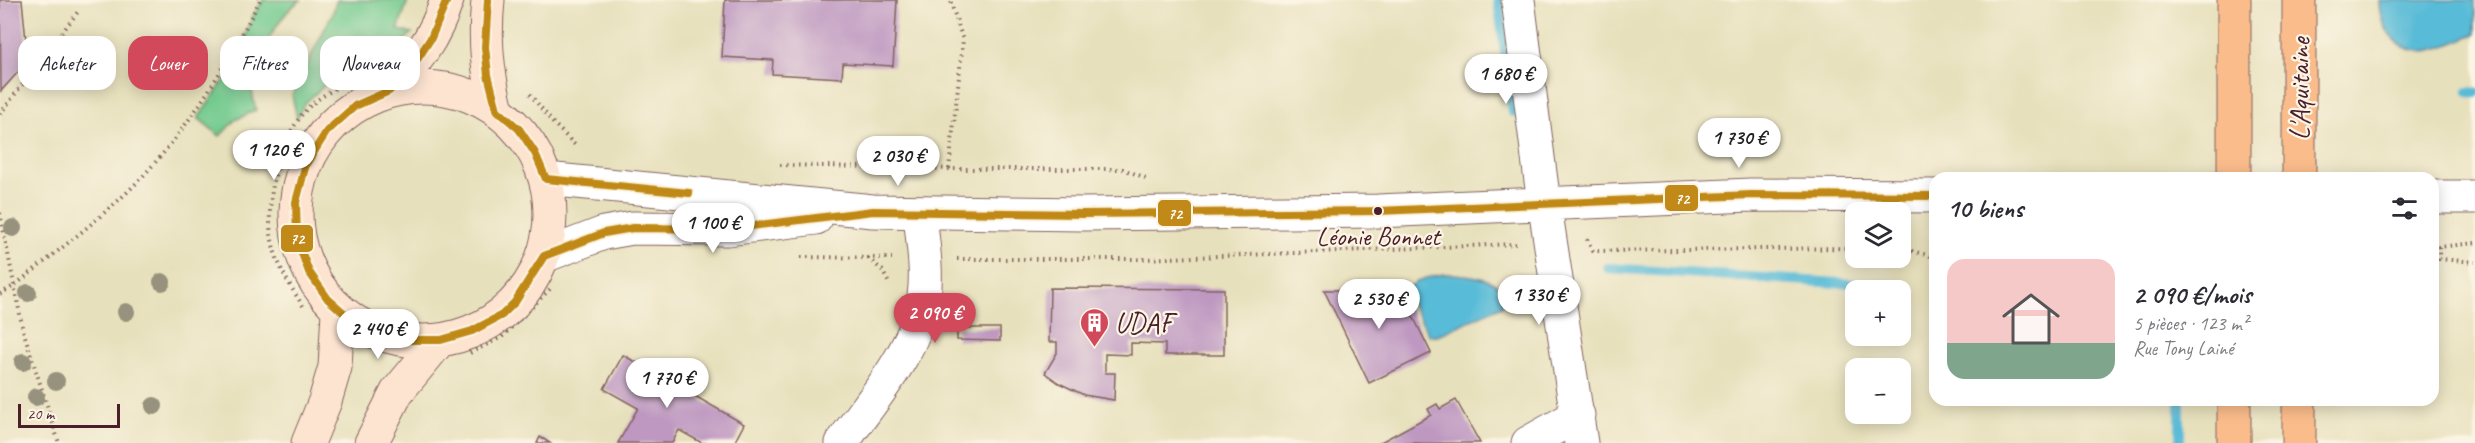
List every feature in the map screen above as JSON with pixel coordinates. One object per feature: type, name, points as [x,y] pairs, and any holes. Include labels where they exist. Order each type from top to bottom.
[{"type":"highway","points":[[2234,0],[2234,172]]},
{"type":"highway","name":"L'Aquitaine","points":[[2299,0],[2299,172]]},
{"type":"highway","points":[[2234,406],[2234,443]]},
{"type":"highway","points":[[2299,406],[2299,443]]},
{"type":"street","points":[[420,56],[434,36],[447,0]]},
{"type":"street","points":[[488,0],[485,47],[488,75],[497,110]]},
{"type":"street","points":[[1518,0],[1545,203],[1580,429],[1528,443]]},
{"type":"street","points":[[420,86],[463,93],[497,110],[519,129],[535,153],[546,179],[551,218],[550,269]]},
{"type":"street","points":[[308,443],[325,401],[335,367],[322,311],[297,239],[296,196],[309,156],[328,128],[356,106],[370,90]]},
{"type":"street","points":[[546,179],[873,211],[920,213],[1378,211],[1750,195],[1929,196]]},
{"type":"street","points":[[2439,198],[2475,197]]},
{"type":"street","points":[[371,443],[398,392],[473,332],[504,314],[528,287],[550,269],[604,233],[633,228],[728,229],[873,211]]},
{"type":"street","points":[[842,443],[902,357],[914,329],[924,295],[920,213]]},
{"type":"street","points":[[322,311],[380,334],[450,350]]},
{"type":"path","points":[[0,294],[14,286],[122,198],[173,141],[199,109],[260,0]]},
{"type":"path","points":[[949,169],[963,40],[950,0]]},
{"type":"path","points":[[0,114],[80,9]]},
{"type":"path","points":[[322,311],[285,278],[272,240],[270,200],[279,159],[304,112],[328,92],[340,90]]},
{"type":"path","points":[[528,91],[553,123],[579,148]]},
{"type":"path","points":[[777,165],[949,169],[1123,169]]},
{"type":"path","points":[[0,213],[23,330],[59,443]]},
{"type":"path","points":[[1587,239],[1593,250],[1845,248]]},
{"type":"path","points":[[2475,243],[2439,247],[2439,260],[2475,262]]},
{"type":"path","points":[[1911,251],[1929,255]]},
{"type":"path","points":[[868,258],[882,270],[892,292]]},
{"type":"path","points":[[450,350],[502,337],[550,269]]},
{"type":"green space","points":[[263,0],[301,0],[286,14],[270,36],[245,36]]},
{"type":"green space","points":[[337,0],[408,0],[398,30],[412,33],[409,36],[321,36]]},
{"type":"green space","points":[[320,38],[320,89],[304,104],[297,118],[292,95],[294,90],[308,90],[308,63]]},
{"type":"green space","points":[[220,87],[220,90],[253,90],[256,110],[235,120],[220,136],[198,118]]},
{"type":"water","points":[[2379,0],[2475,0],[2475,34],[2431,50],[2410,49],[2393,38],[2387,30],[2380,11]]},
{"type":"water","points":[[1444,274],[1473,276],[1493,283],[1500,288],[1503,296],[1502,306],[1436,336],[1429,335],[1405,292],[1418,281]]},
{"type":"building","points":[[0,0],[22,0],[26,36],[18,36],[18,72],[1,91]]},
{"type":"building","points":[[725,0],[897,0],[893,66],[843,63],[842,78],[772,74],[773,60],[722,57]]},
{"type":"building","name":"UDAF","points":[[1050,288],[1224,289],[1224,355],[1165,355],[1165,344],[1131,343],[1131,355],[1105,354],[1105,373],[1115,373],[1114,400],[1084,395],[1059,383],[1045,373],[1057,353],[1057,342],[1049,342]]},
{"type":"building","points":[[1324,290],[1400,290],[1431,353],[1369,383]]},
{"type":"building","points":[[957,328],[1000,328],[1000,341],[957,340]]},
{"type":"building","points":[[623,355],[744,424],[734,443],[702,443],[679,430],[672,443],[618,443],[638,408],[604,389]]},
{"type":"building","points":[[1456,400],[1480,443],[1379,443],[1431,415],[1428,409],[1437,404],[1440,409]]},
{"type":"building","points":[[540,437],[550,443],[537,443]]},
{"type":"waterway","points":[[1498,0],[1513,112]]},
{"type":"waterway","points":[[2468,92],[2475,93]]},
{"type":"waterway","points":[[1608,268],[1845,283]]},
{"type":"waterway","points":[[2180,406],[2180,443]]},
{"type":"transit line","name":"72","points":[[447,0],[431,38],[409,72],[389,91],[355,106],[327,131],[306,164],[296,202],[297,240],[309,272],[328,299],[352,320],[379,333],[409,340],[441,340],[472,331],[502,315],[515,302],[544,256],[604,233],[633,228],[727,229],[873,211],[1083,214],[1378,211],[1751,195],[1929,196]]},
{"type":"transit line","name":"72","points":[[488,0],[485,47],[488,75],[497,110],[519,129],[535,153],[546,179],[689,193]]},
{"type":"place","name":"Léonie Bonnet","points":[[1378,211]]},
{"type":"place","name":"UDAF","points":[[1094,348]]}]
